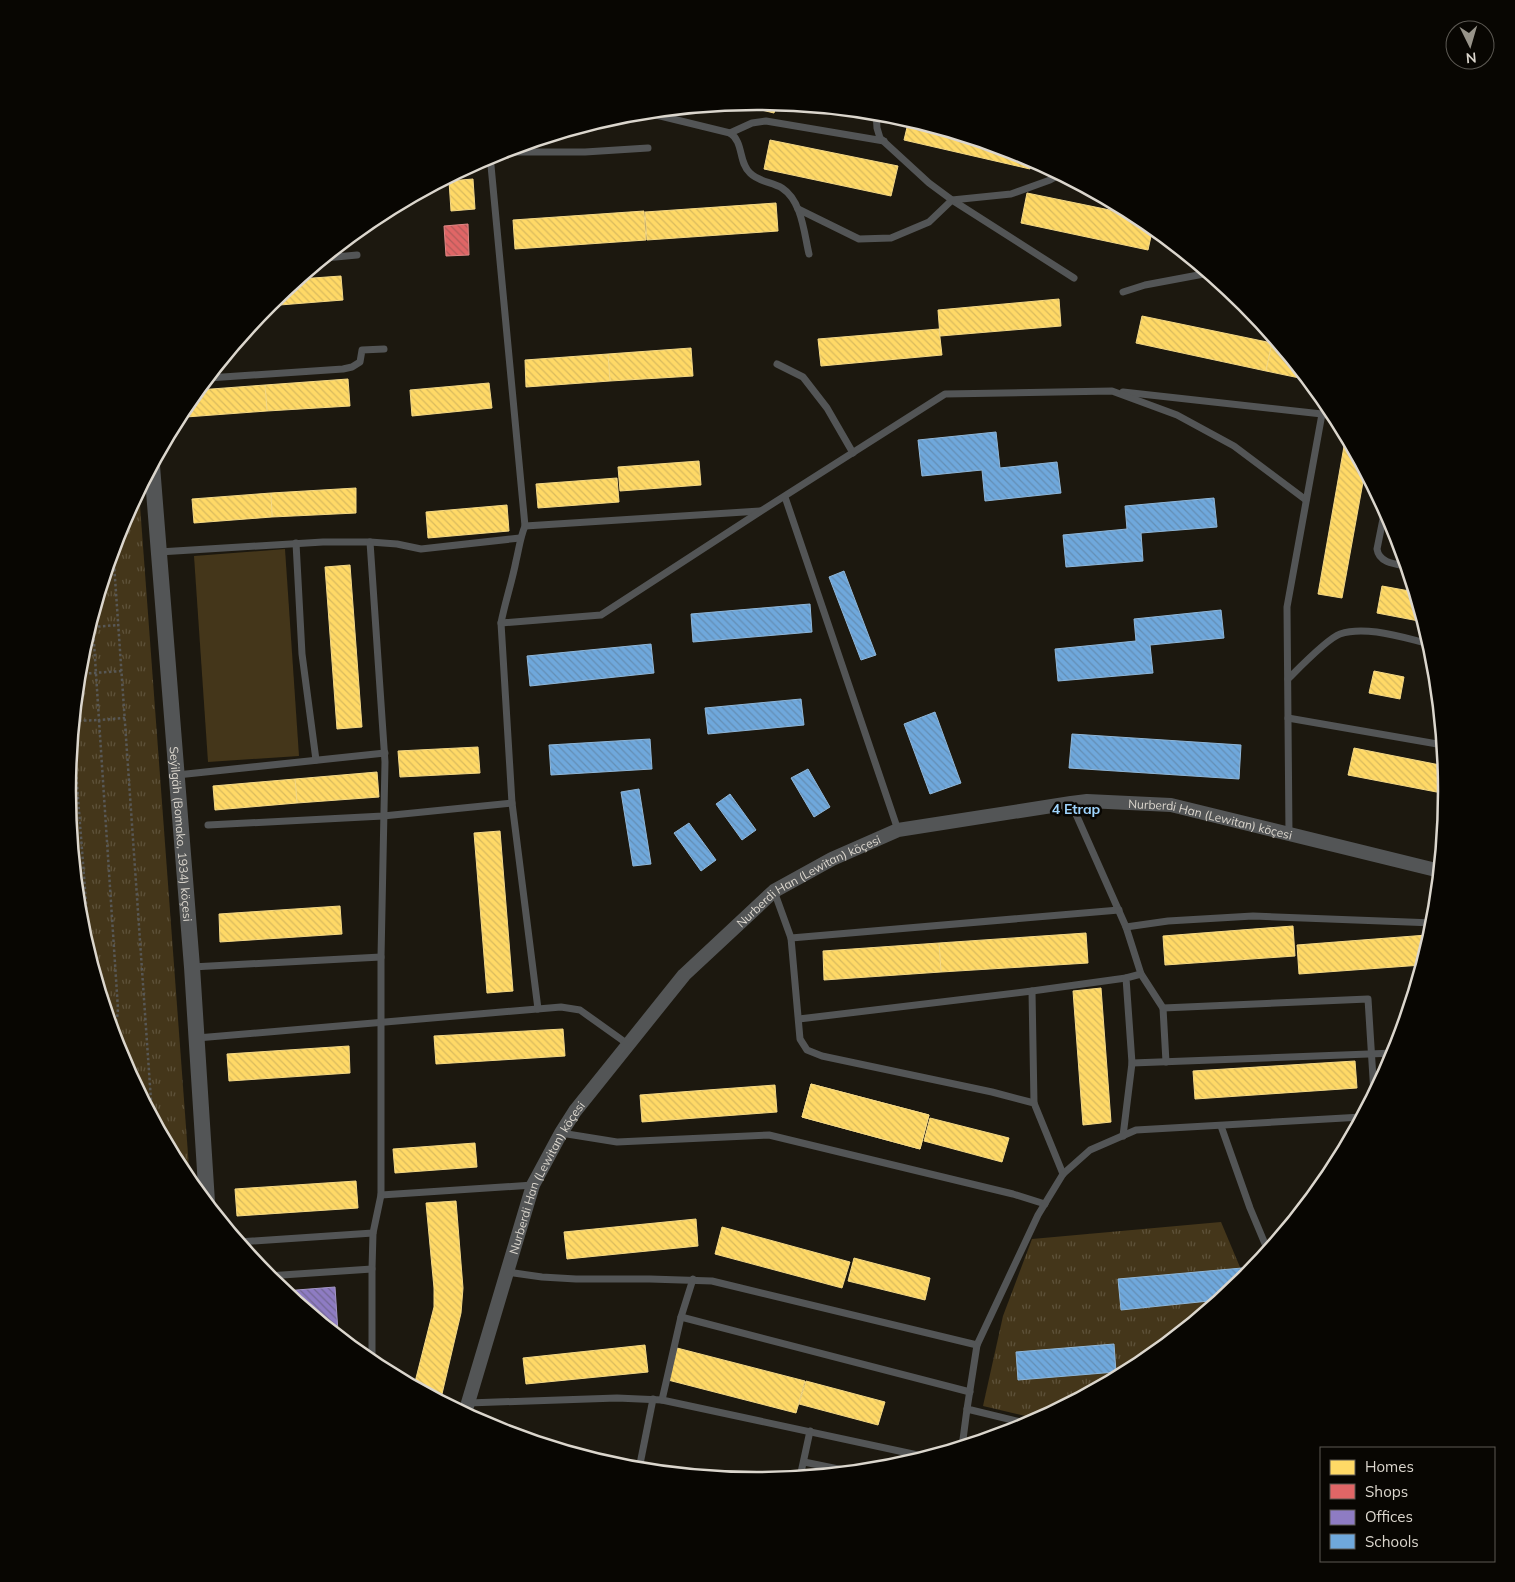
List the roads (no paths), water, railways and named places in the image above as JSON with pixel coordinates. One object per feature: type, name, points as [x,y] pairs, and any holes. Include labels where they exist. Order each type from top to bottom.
[{"type":"street","name":"Seýilgäh (Bomako, 1934) köçesi","points":[[153,479],[192,967],[205,1189]]},
{"type":"street","name":"Nurberdi Han (Lewitan) köçesi","points":[[467,1407],[533,1185],[561,1133],[575,1112],[684,975],[774,891],[832,859],[898,830],[1087,801],[1171,805],[1434,870]]},
{"type":"lane","points":[[664,117],[730,133],[735,136],[743,161],[750,174],[764,182],[781,188],[789,195],[798,209],[809,254]]},
{"type":"lane","points":[[730,133],[752,122],[766,121],[884,141]]},
{"type":"lane","points":[[877,121],[880,138],[929,183],[952,200],[1074,278]]},
{"type":"lane","points":[[523,152],[585,152],[648,148]]},
{"type":"lane","points":[[491,165],[525,526],[520,538],[500,623],[512,803],[538,1009]]},
{"type":"lane","points":[[798,209],[859,239],[891,238],[929,222],[952,200],[1011,194],[1054,178]]},
{"type":"lane","points":[[335,257],[357,255]]},
{"type":"lane","points":[[1123,292],[1145,285],[1202,275]]},
{"type":"lane","points":[[216,377],[343,369],[352,367],[360,362],[362,350],[384,349]]},
{"type":"lane","points":[[777,364],[803,376],[827,408],[853,453]]},
{"type":"lane","points":[[1112,391],[1177,415],[1234,446],[1306,500]]},
{"type":"lane","points":[[500,623],[601,615],[945,394],[1112,391],[1325,415]]},
{"type":"lane","points":[[1289,834],[1287,607],[1322,414]]},
{"type":"lane","points":[[785,497],[898,830]]},
{"type":"lane","points":[[525,526],[761,511]]},
{"type":"lane","points":[[1383,521],[1377,549],[1378,554],[1391,563],[1400,565]]},
{"type":"lane","points":[[159,552],[296,543],[370,542],[397,544],[421,549],[520,538]]},
{"type":"lane","points":[[370,542],[385,753],[381,957],[381,1195],[373,1233],[372,1352]]},
{"type":"lane","points":[[296,543],[302,654],[316,760]]},
{"type":"lane","points":[[1288,679],[1338,634],[1360,630],[1422,642]]},
{"type":"lane","points":[[1288,718],[1437,744]]},
{"type":"lane","points":[[176,775],[385,753]]},
{"type":"lane","points":[[208,825],[383,816],[512,803]]},
{"type":"lane","points":[[1071,803],[1126,926],[1141,974],[1163,1008],[1166,1062]]},
{"type":"lane","points":[[774,891],[791,938],[800,1039],[807,1050],[822,1056],[992,1092],[1034,1103]]},
{"type":"lane","points":[[791,938],[1119,910]]},
{"type":"lane","points":[[1126,926],[1168,921],[1254,916],[1426,923]]},
{"type":"lane","points":[[192,967],[381,957]]},
{"type":"lane","points":[[798,1019],[1032,991],[1126,978],[1141,974]]},
{"type":"lane","points":[[1123,1136],[1132,1063],[1126,978]]},
{"type":"lane","points":[[1032,991],[1034,1103],[1063,1174]]},
{"type":"lane","points":[[1163,1008],[1368,999],[1373,1081]]},
{"type":"lane","points":[[196,1038],[561,1007],[580,1010],[628,1044]]},
{"type":"lane","points":[[1132,1063],[1386,1053]]},
{"type":"lane","points":[[963,1440],[976,1344],[1044,1204],[1063,1174],[1090,1150],[1136,1130],[1355,1117]]},
{"type":"lane","points":[[1221,1126],[1250,1208],[1265,1245]]},
{"type":"lane","points":[[561,1133],[617,1142],[769,1135],[1013,1194],[1044,1204]]},
{"type":"lane","points":[[381,1195],[533,1185]]},
{"type":"lane","points":[[246,1242],[373,1233]]},
{"type":"lane","points":[[278,1275],[372,1269]]},
{"type":"lane","points":[[507,1272],[576,1279],[693,1279],[736,1285],[976,1344]]},
{"type":"lane","points":[[662,1400],[681,1317],[693,1279]]},
{"type":"lane","points":[[681,1317],[970,1392]]},
{"type":"lane","points":[[469,1408],[617,1398],[662,1400],[913,1454]]},
{"type":"lane","points":[[641,1461],[654,1400]]},
{"type":"lane","points":[[967,1409],[1016,1421]]},
{"type":"lane","points":[[802,1471],[810,1431]]},
{"type":"lane","points":[[804,1462],[832,1468]]},
{"type":"district","name":"4 Etrap","points":[[1076,809]]}]
